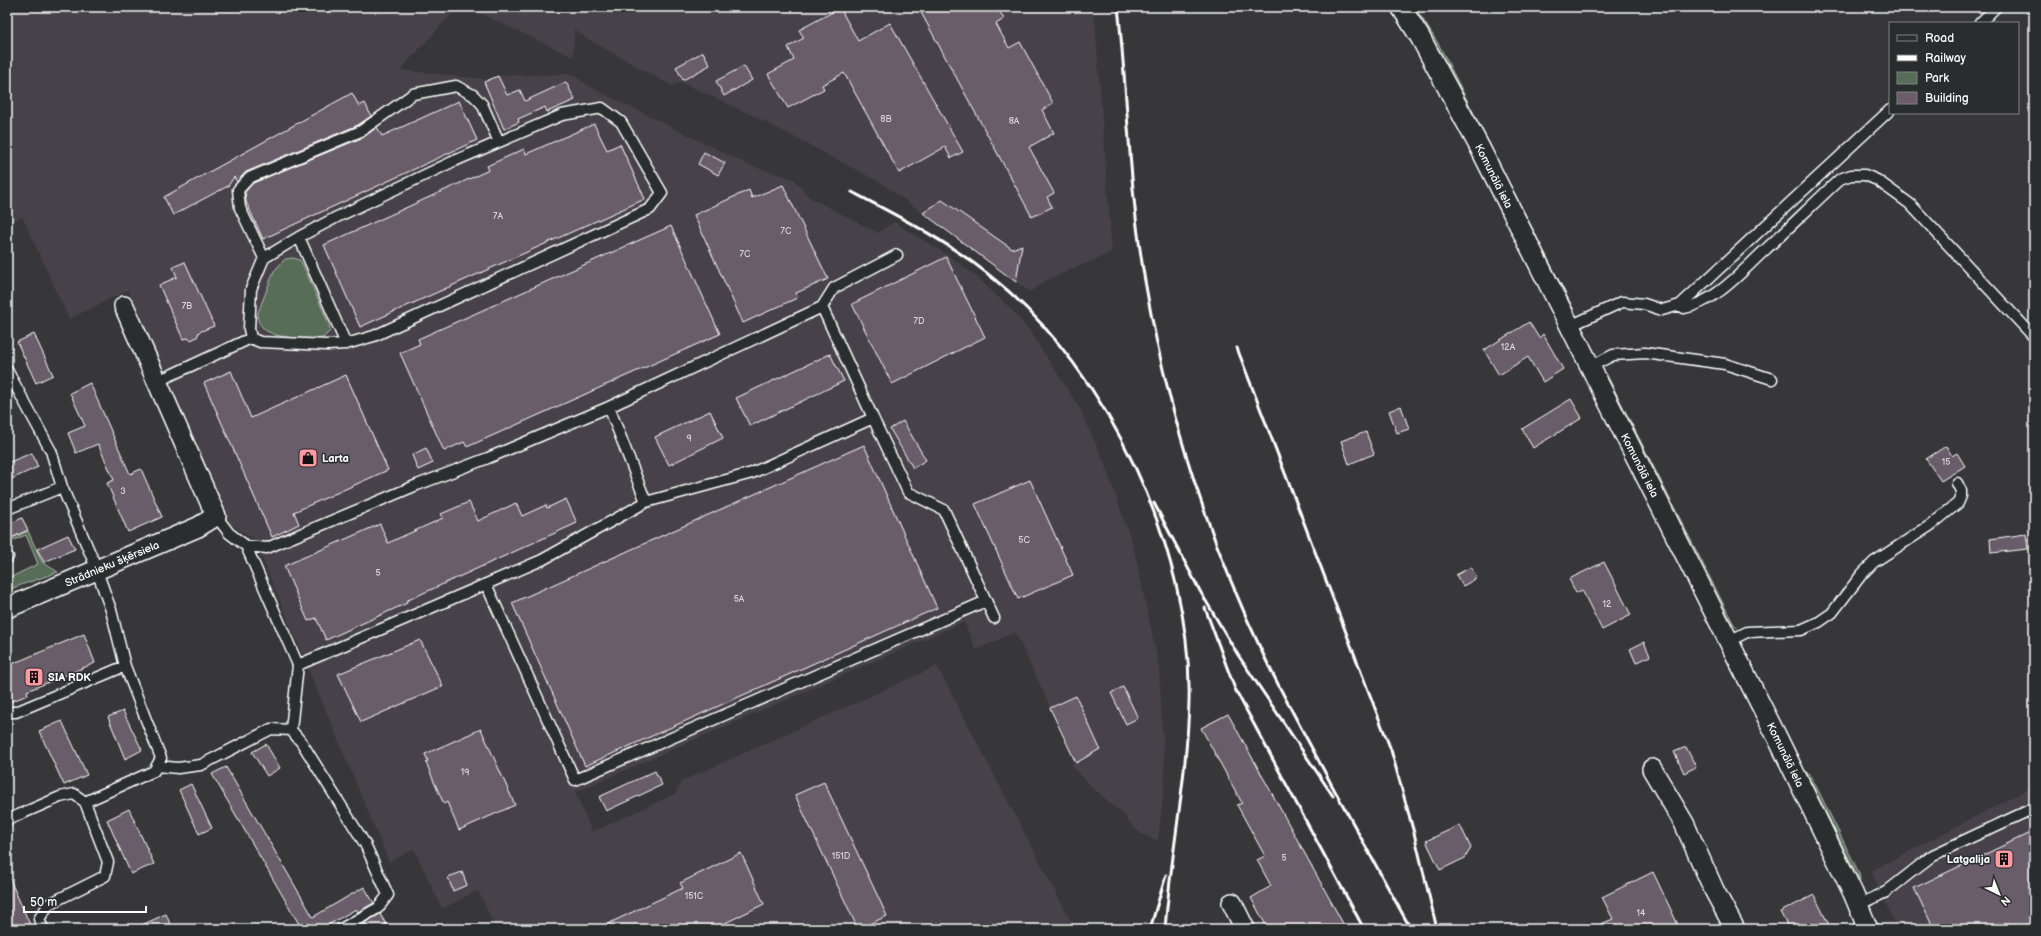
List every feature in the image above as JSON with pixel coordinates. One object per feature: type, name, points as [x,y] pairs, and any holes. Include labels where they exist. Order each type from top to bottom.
[{"type":"street","name":"Komunālā iela","points":[[1402,7],[1420,37],[1480,148],[1570,326],[1729,641],[1858,905],[1868,929]]},
{"type":"street","points":[[124,306],[216,516]]},
{"type":"street","name":"Strādnieku šķērsiela","points":[[7,608],[95,569],[198,527],[216,516]]},
{"type":"street","points":[[1652,769],[1684,823],[1714,890],[1735,929]]},
{"type":"street","points":[[1232,903],[1245,929]]},
{"type":"lane","points":[[1981,22],[1996,7]]},
{"type":"lane","points":[[264,258],[240,208],[238,190],[249,178],[361,131],[413,94],[456,86],[473,94],[482,104],[499,142]]},
{"type":"lane","points":[[158,381],[251,338],[260,342],[308,345],[346,344],[374,336],[650,210],[662,193],[621,122],[602,108],[562,115],[445,166],[299,237],[264,258],[251,289],[249,329],[251,338]]},
{"type":"lane","points":[[1570,326],[1622,302],[1644,304],[1662,310],[1680,305],[1889,111]]},
{"type":"lane","points":[[1680,305],[1684,308],[1692,307],[1712,297],[1740,274],[1840,179],[1851,175],[1865,175],[1877,180],[1910,204],[2034,337]]},
{"type":"lane","points":[[299,237],[346,344]]},
{"type":"lane","points":[[246,546],[267,548],[609,407],[822,307],[834,288],[897,255]]},
{"type":"lane","points":[[822,307],[908,492],[944,510],[994,618]]},
{"type":"lane","points":[[1590,367],[1613,355],[1645,353],[1725,364],[1772,379]]},
{"type":"lane","points":[[7,370],[51,451],[62,487],[111,610],[125,666],[161,758],[154,771],[85,802]]},
{"type":"lane","points":[[609,407],[646,502]]},
{"type":"lane","points":[[298,665],[542,560],[646,502],[752,473],[873,418]]},
{"type":"lane","points":[[1729,641],[1747,632],[1801,630],[1819,622],[1840,603],[1852,586],[1874,562],[1931,525],[1958,503],[1961,496],[1961,491],[1957,483]]},
{"type":"lane","points":[[7,509],[62,487]]},
{"type":"lane","points":[[216,516],[229,533],[246,546],[298,665],[291,730],[302,743],[365,844],[388,895],[378,908],[341,929]]},
{"type":"lane","points":[[486,584],[575,780],[986,600]]},
{"type":"lane","points":[[7,712],[16,712],[125,666]]},
{"type":"lane","points":[[157,766],[178,768],[201,765],[271,729],[291,730]]},
{"type":"lane","points":[[7,820],[60,797],[74,794],[85,802],[108,862],[105,876],[49,904],[39,919],[43,929]]},
{"type":"lane","points":[[1858,905],[1886,892],[1933,855],[2034,808]]},
{"type":"shaded area","points":[[7,7],[458,7],[400,70],[483,79],[484,82],[498,76],[571,74],[596,90],[751,166],[794,179],[809,197],[878,233],[894,222],[952,258],[976,276],[1012,310],[1029,330],[1079,407],[1104,462],[1134,549],[1159,667],[1165,779],[1158,841],[1140,833],[1126,819],[1127,818],[1091,786],[1071,765],[1076,762],[1015,632],[976,650],[964,622],[575,792],[592,832],[675,794],[682,781],[937,666],[1075,929],[496,929],[478,890],[442,909],[414,849],[389,862],[254,539],[230,524],[128,290],[69,319],[22,216],[7,226]]},
{"type":"shaded area","points":[[467,7],[1091,7],[1095,22],[1112,252],[1045,281],[1030,292],[883,184],[758,118],[681,82],[672,86],[586,38],[574,29],[573,57]]},
{"type":"shaded area","points":[[2034,786],[2034,929],[1898,929],[1871,871]]},
{"type":"green space","points":[[1412,7],[1415,7],[1439,45],[1574,310],[1569,305],[1438,48]]},
{"type":"green space","points":[[293,258],[300,260],[303,265],[329,324],[330,331],[323,338],[316,339],[280,336],[265,329],[260,323],[257,315],[274,271],[285,259]]},
{"type":"green space","points":[[1606,373],[1733,623],[1737,628],[1730,621],[1606,379]]},
{"type":"green space","points":[[28,531],[42,562],[58,572],[7,590],[7,579],[38,564],[26,535],[7,543],[7,540]]},
{"type":"green space","points":[[1806,772],[1810,774],[1859,873],[1860,881]]},
{"type":"building","points":[[918,7],[997,7],[1004,19],[996,24],[1009,48],[1020,42],[1053,103],[1042,110],[1054,133],[1029,147],[1054,193],[1047,197],[1052,207],[1032,217]]},
{"type":"building","points":[[840,8],[858,41],[890,23],[963,152],[951,158],[945,147],[899,173],[844,73],[822,85],[824,89],[788,108],[768,74],[794,60],[788,47],[804,38],[799,30]]},
{"type":"building","points":[[703,52],[710,65],[683,80],[676,67]]},
{"type":"building","points":[[744,66],[752,80],[724,96],[716,81]]},
{"type":"building","points":[[498,76],[507,95],[520,90],[525,101],[566,82],[575,100],[547,112],[545,107],[518,119],[519,122],[504,129],[484,82]]},
{"type":"building","points":[[352,93],[359,106],[365,103],[371,116],[358,125],[246,172],[237,182],[234,177],[228,186],[173,215],[164,197]]},
{"type":"building","points":[[459,101],[477,140],[263,239],[246,202],[245,192],[253,183],[364,137],[377,127],[382,136]]},
{"type":"building","points":[[594,124],[607,150],[620,144],[645,199],[360,327],[324,245],[489,170],[487,166],[524,149],[526,154]]},
{"type":"building","points":[[704,152],[725,163],[718,175],[698,164]]},
{"type":"building","points":[[783,185],[828,279],[796,293],[797,298],[743,323],[694,215],[749,190],[752,198]]},
{"type":"building","points":[[942,200],[1012,249],[1022,245],[1016,282],[923,213]]},
{"type":"building","points":[[671,226],[720,334],[467,447],[464,442],[444,451],[400,353],[420,344],[418,339]]},
{"type":"building","points":[[946,257],[985,337],[892,384],[852,304]]},
{"type":"building","points":[[185,262],[214,326],[199,332],[197,337],[191,340],[187,338],[183,339],[159,285],[177,277],[173,267]]},
{"type":"building","points":[[1529,322],[1539,338],[1543,334],[1563,369],[1543,382],[1528,357],[1499,375],[1484,350]]},
{"type":"building","points":[[34,334],[53,375],[36,383],[17,342]]},
{"type":"building","points":[[830,354],[844,381],[750,426],[736,398]]},
{"type":"building","points":[[231,371],[251,418],[346,375],[388,470],[294,512],[299,524],[272,537],[204,383]]},
{"type":"building","points":[[90,383],[130,474],[141,469],[162,517],[128,532],[107,483],[114,480],[98,444],[76,453],[68,433],[85,426],[70,393]]},
{"type":"building","points":[[1571,399],[1582,418],[1533,448],[1522,429]]},
{"type":"building","points":[[1401,406],[1409,429],[1397,433],[1389,411]]},
{"type":"building","points":[[710,411],[723,438],[669,465],[655,437]]},
{"type":"building","points":[[903,421],[926,460],[913,468],[890,429]]},
{"type":"building","points":[[1366,432],[1374,454],[1349,464],[1341,441]]},
{"type":"building","points":[[864,445],[937,608],[585,766],[512,603]]},
{"type":"building","points":[[1946,446],[1952,456],[1957,453],[1965,466],[1941,481],[1926,459]]},
{"type":"building","points":[[426,448],[433,463],[418,470],[412,455]]},
{"type":"building","points":[[32,453],[38,467],[7,481],[7,463]]},
{"type":"building","points":[[1030,480],[1073,575],[1018,599],[975,504]]},
{"type":"building","points":[[566,499],[577,523],[406,601],[407,603],[326,640],[316,618],[308,621],[284,566],[380,524],[388,543],[443,518],[441,514],[469,502],[478,521],[516,503],[522,516],[546,505],[547,508]]},
{"type":"building","points":[[22,518],[28,530],[7,540],[7,525]]},
{"type":"building","points":[[2026,534],[2028,549],[1991,553],[1990,539]]},
{"type":"building","points":[[68,535],[75,549],[44,562],[37,549]]},
{"type":"building","points":[[1604,562],[1631,615],[1602,630],[1582,590],[1576,593],[1569,579]]},
{"type":"building","points":[[1471,567],[1477,578],[1463,586],[1456,575]]},
{"type":"building","name":"SIA RDK","points":[[84,634],[95,663],[27,691],[28,695],[7,703],[7,666]]},
{"type":"building","points":[[420,640],[443,686],[361,722],[338,674]]},
{"type":"building","points":[[1644,642],[1650,656],[1636,663],[1630,649]]},
{"type":"building","points":[[1123,687],[1138,718],[1126,724],[1111,693]]},
{"type":"building","points":[[1076,696],[1100,749],[1076,763],[1050,708]]},
{"type":"building","points":[[123,711],[142,750],[125,759],[108,717]]},
{"type":"building","points":[[1228,714],[1346,929],[1268,929],[1251,898],[1271,886],[1257,860],[1265,856],[1237,805],[1242,803],[1201,728]]},
{"type":"building","points":[[62,721],[87,775],[64,785],[39,731]]},
{"type":"building","points":[[481,729],[515,805],[459,830],[447,802],[444,804],[434,782],[426,762],[428,761],[425,754]]},
{"type":"building","points":[[266,744],[280,768],[267,776],[252,752]]},
{"type":"building","points":[[1686,747],[1696,767],[1684,773],[1674,752]]},
{"type":"building","points":[[226,767],[313,917],[364,887],[374,903],[358,912],[356,909],[321,929],[291,929],[299,924],[212,774]]},
{"type":"building","points":[[655,771],[662,785],[606,811],[599,797]]},
{"type":"building","points":[[824,782],[887,916],[858,929],[795,795]]},
{"type":"building","points":[[191,784],[212,828],[199,834],[179,790]]},
{"type":"building","points":[[129,809],[154,864],[131,874],[107,820]]},
{"type":"building","points":[[1460,825],[1471,848],[1465,858],[1440,870],[1426,841]]},
{"type":"building","name":"Latgalija","points":[[2034,831],[2034,929],[1934,929],[1914,888]]},
{"type":"building","points":[[741,853],[764,904],[713,929],[597,929],[683,888],[680,883]]},
{"type":"building","points":[[462,872],[467,885],[453,891],[448,877]]},
{"type":"building","points":[[1653,872],[1680,929],[1589,929],[1613,919],[1602,897]]},
{"type":"building","points":[[7,873],[32,929],[7,929]]},
{"type":"building","points":[[1814,895],[1831,929],[1789,929],[1780,912]]},
{"type":"building","points":[[166,914],[172,929],[133,929]]},
{"type":"building","points":[[380,914],[389,929],[367,929],[364,923]]},
{"type":"railway","points":[[1118,7],[1135,213],[1145,281],[1165,377],[1192,473],[1225,566],[1264,656],[1335,791],[1411,929]]},
{"type":"railway","points":[[852,192],[908,221],[961,254],[994,279],[1036,318],[1074,363],[1107,414],[1136,469],[1159,527],[1176,586],[1186,644],[1189,701],[1188,730],[1165,929]]},
{"type":"railway","points":[[1237,348],[1391,750],[1414,833],[1437,929]]},
{"type":"railway","points":[[1154,503],[1200,591],[1238,655],[1333,796]]},
{"type":"railway","points":[[1205,608],[1235,689],[1364,929]]},
{"type":"railway","points":[[1150,929],[1166,875]]},
{"type":"place","name":"Larta","points":[[308,458]]},
{"type":"place","name":"SIA RDK","points":[[34,677]]},
{"type":"place","name":"Latgalija","points":[[2004,859]]}]
